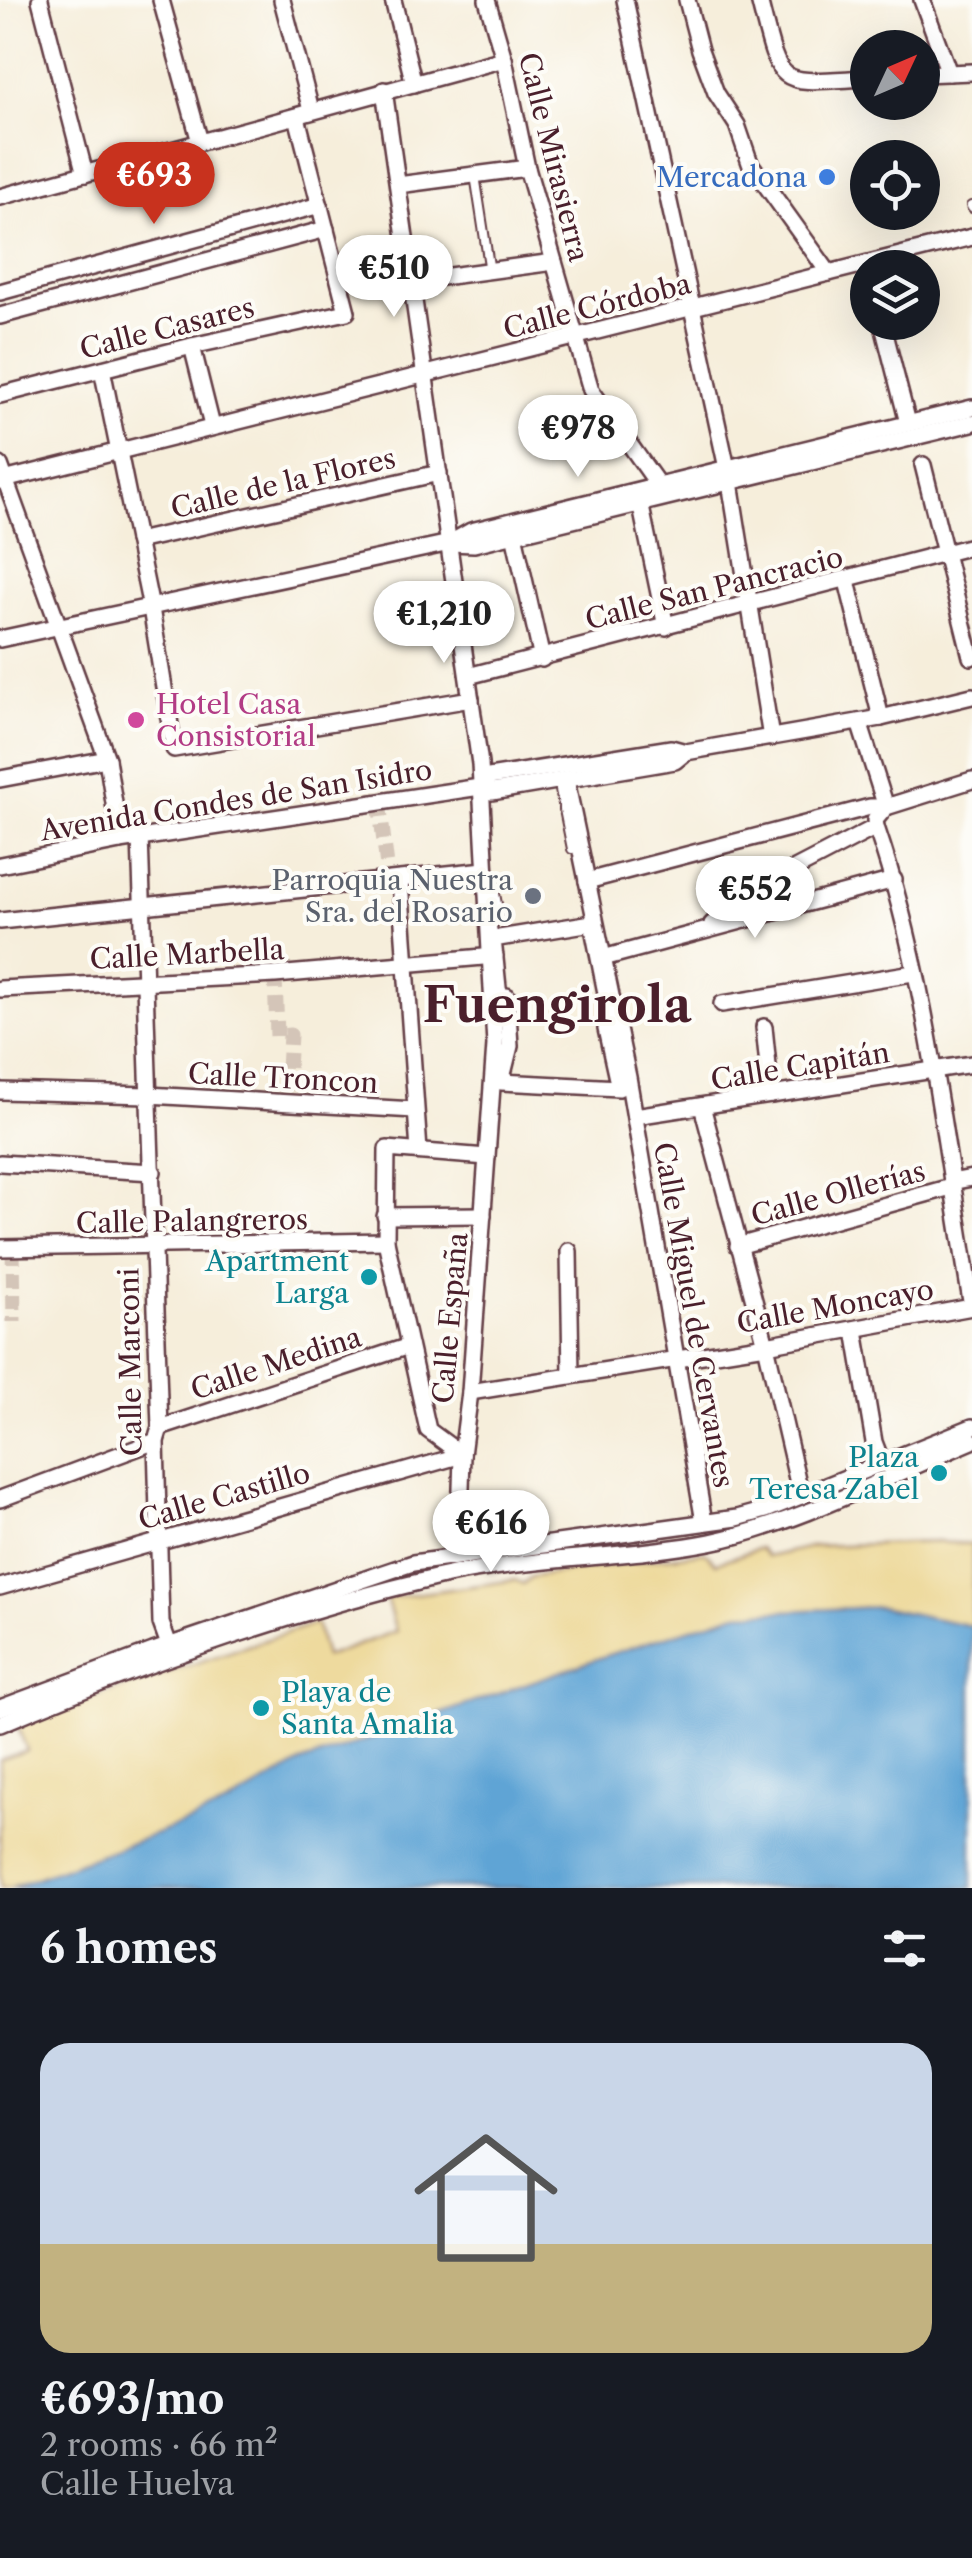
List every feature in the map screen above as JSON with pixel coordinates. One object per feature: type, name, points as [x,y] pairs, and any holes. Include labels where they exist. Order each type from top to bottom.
[{"type":"street","points":[[40,0],[85,174]]},
{"type":"street","points":[[161,0],[200,142]]},
{"type":"street","points":[[0,316],[326,229],[282,0]]},
{"type":"street","points":[[392,0],[414,84]]},
{"type":"street","name":"Calle Mirasierra","points":[[488,0],[528,168],[591,390],[657,483]]},
{"type":"street","points":[[624,0],[728,474],[771,738]]},
{"type":"street","points":[[687,0],[716,93],[737,125],[750,163],[829,274]]},
{"type":"street","points":[[759,0],[774,60],[784,76],[800,82],[850,79]]},
{"type":"street","points":[[922,0],[949,73]]},
{"type":"street","points":[[0,197],[504,59]]},
{"type":"street","points":[[940,73],[972,72]]},
{"type":"street","points":[[384,90],[480,764],[492,956],[499,997],[507,996],[510,1046],[501,1082],[619,1088],[606,1029],[612,1023],[592,924],[493,938],[492,956]]},
{"type":"street","points":[[398,185],[528,168]]},
{"type":"street","points":[[0,292],[320,205]]},
{"type":"street","name":"Calle Casares","points":[[0,395],[347,312],[326,229]]},
{"type":"street","name":"Calle Córdoba","points":[[925,250],[972,237]]},
{"type":"street","points":[[412,281],[554,262]]},
{"type":"street","name":"Calle Córdoba","points":[[2,475],[850,270]]},
{"type":"street","points":[[887,340],[908,423]]},
{"type":"street","points":[[192,346],[212,426]]},
{"type":"street","points":[[102,370],[174,748],[471,699]]},
{"type":"street","points":[[0,640],[450,542],[474,544],[640,502],[908,423],[972,408]]},
{"type":"street","points":[[450,542],[471,530],[657,483],[728,474],[972,424]]},
{"type":"street","points":[[923,464],[971,657]]},
{"type":"street","name":"Calle de la Flores","points":[[137,541],[439,473]]},
{"type":"street","points":[[2,475],[107,759],[120,840]]},
{"type":"street","points":[[640,502],[666,626]]},
{"type":"street","points":[[514,534],[542,658]]},
{"type":"street","name":"Calle San Pancracio","points":[[468,676],[972,546]]},
{"type":"street","points":[[848,580],[881,718]]},
{"type":"street","name":"Avenida Condes de San Isidro","points":[[480,786],[489,777],[771,738],[972,696]]},
{"type":"street","points":[[860,722],[886,807]]},
{"type":"street","name":"Avenida Condes de San Isidro","points":[[0,865],[120,840],[480,786],[492,792],[675,761],[679,750]]},
{"type":"street","points":[[0,778],[107,759]]},
{"type":"street","name":"Calle Miguel de Cervantes","points":[[562,780],[628,1077],[704,1522]]},
{"type":"street","points":[[587,880],[870,807],[886,807],[972,780]]},
{"type":"street","points":[[886,807],[875,820],[876,827],[894,880],[914,973],[972,1307]]},
{"type":"street","points":[[700,932],[772,881],[876,827]]},
{"type":"street","name":"Calle Marconi","points":[[140,838],[153,1172],[160,1623],[168,1645]]},
{"type":"street","points":[[0,921],[400,881],[484,862]]},
{"type":"street","points":[[603,958],[894,880]]},
{"type":"street","points":[[400,881],[419,1151]]},
{"type":"street","name":"Calle Marbella","points":[[0,989],[408,966],[492,956]]},
{"type":"street","name":"Calle España","points":[[459,1556],[462,1455],[493,1076],[492,956]]},
{"type":"street","points":[[722,1004],[914,973]]},
{"type":"street","points":[[764,1027],[771,1095]]},
{"type":"street","name":"Calle Capitán","points":[[634,1116],[972,1064]]},
{"type":"street","name":"Calle Troncon","points":[[0,1091],[414,1110]]},
{"type":"street","points":[[702,1106],[766,1345],[800,1496]]},
{"type":"street","points":[[462,1455],[428,1430],[386,1241],[387,1150],[486,1156]]},
{"type":"street","points":[[0,1164],[153,1172]]},
{"type":"street","name":"Calle Ollerías","points":[[738,1246],[972,1178]]},
{"type":"street","points":[[385,1216],[483,1215]]},
{"type":"street","name":"Calle Palangreros","points":[[0,1248],[386,1241]]},
{"type":"street","points":[[569,1251],[570,1375]]},
{"type":"street","name":"Calle Moncayo","points":[[470,1392],[855,1330],[972,1307]]},
{"type":"street","points":[[855,1330],[874,1442],[882,1464]]},
{"type":"street","name":"Calle Medina","points":[[0,1499],[158,1435],[409,1346]]},
{"type":"street","points":[[0,1708],[168,1645],[413,1563],[766,1510],[972,1427]]},
{"type":"street","points":[[0,1724],[82,1689],[333,1602],[446,1576],[712,1542],[789,1518],[972,1441]]},
{"type":"street","name":"Calle Castillo","points":[[0,1587],[462,1455]]},
{"type":"lane","points":[[475,175],[490,272]]},
{"type":"lane","points":[[582,770],[679,750]]},
{"type":"lane","points":[[562,780],[572,849]]},
{"type":"lane","points":[[484,862],[494,878],[499,915]]},
{"type":"lane","points":[[493,1076],[504,1046],[504,1001]]},
{"type":"lane","points":[[612,1035],[619,1071],[628,1077]]},
{"type":"sand","name":"Playa de Santa Amalia","points":[[972,1544],[972,1626],[879,1607],[738,1613],[301,1763],[215,1812],[10,1888],[0,1888],[0,1760],[27,1750],[16,1723],[316,1623],[325,1657],[396,1631],[386,1598],[515,1580],[523,1584],[531,1577],[705,1552],[716,1563],[760,1548],[767,1557],[815,1546]]},
{"type":"water","points":[[879,1607],[972,1626],[972,1888],[10,1888],[191,1821],[301,1763],[608,1655],[738,1613]]},
{"type":"tunnel","points":[[379,802],[389,882]]},
{"type":"tunnel","points":[[275,975],[277,1036],[290,1035],[286,1103]]},
{"type":"tunnel","points":[[13,1248],[14,1322]]},
{"type":"place","name":"Mercadona","points":[[827,177]]},
{"type":"place","name":"Hotel Casa Consistorial","points":[[136,720]]},
{"type":"place","name":"Parroquia Nuestra Sra. del Rosario","points":[[533,896]]},
{"type":"place","name":"Apartment Larga","points":[[369,1277]]},
{"type":"place","name":"Plaza Teresa Zabel","points":[[939,1473]]},
{"type":"place","name":"Playa de Santa Amalia","points":[[261,1708]]},
{"type":"district","name":"Fuengirola","points":[[557,1004]]}]
